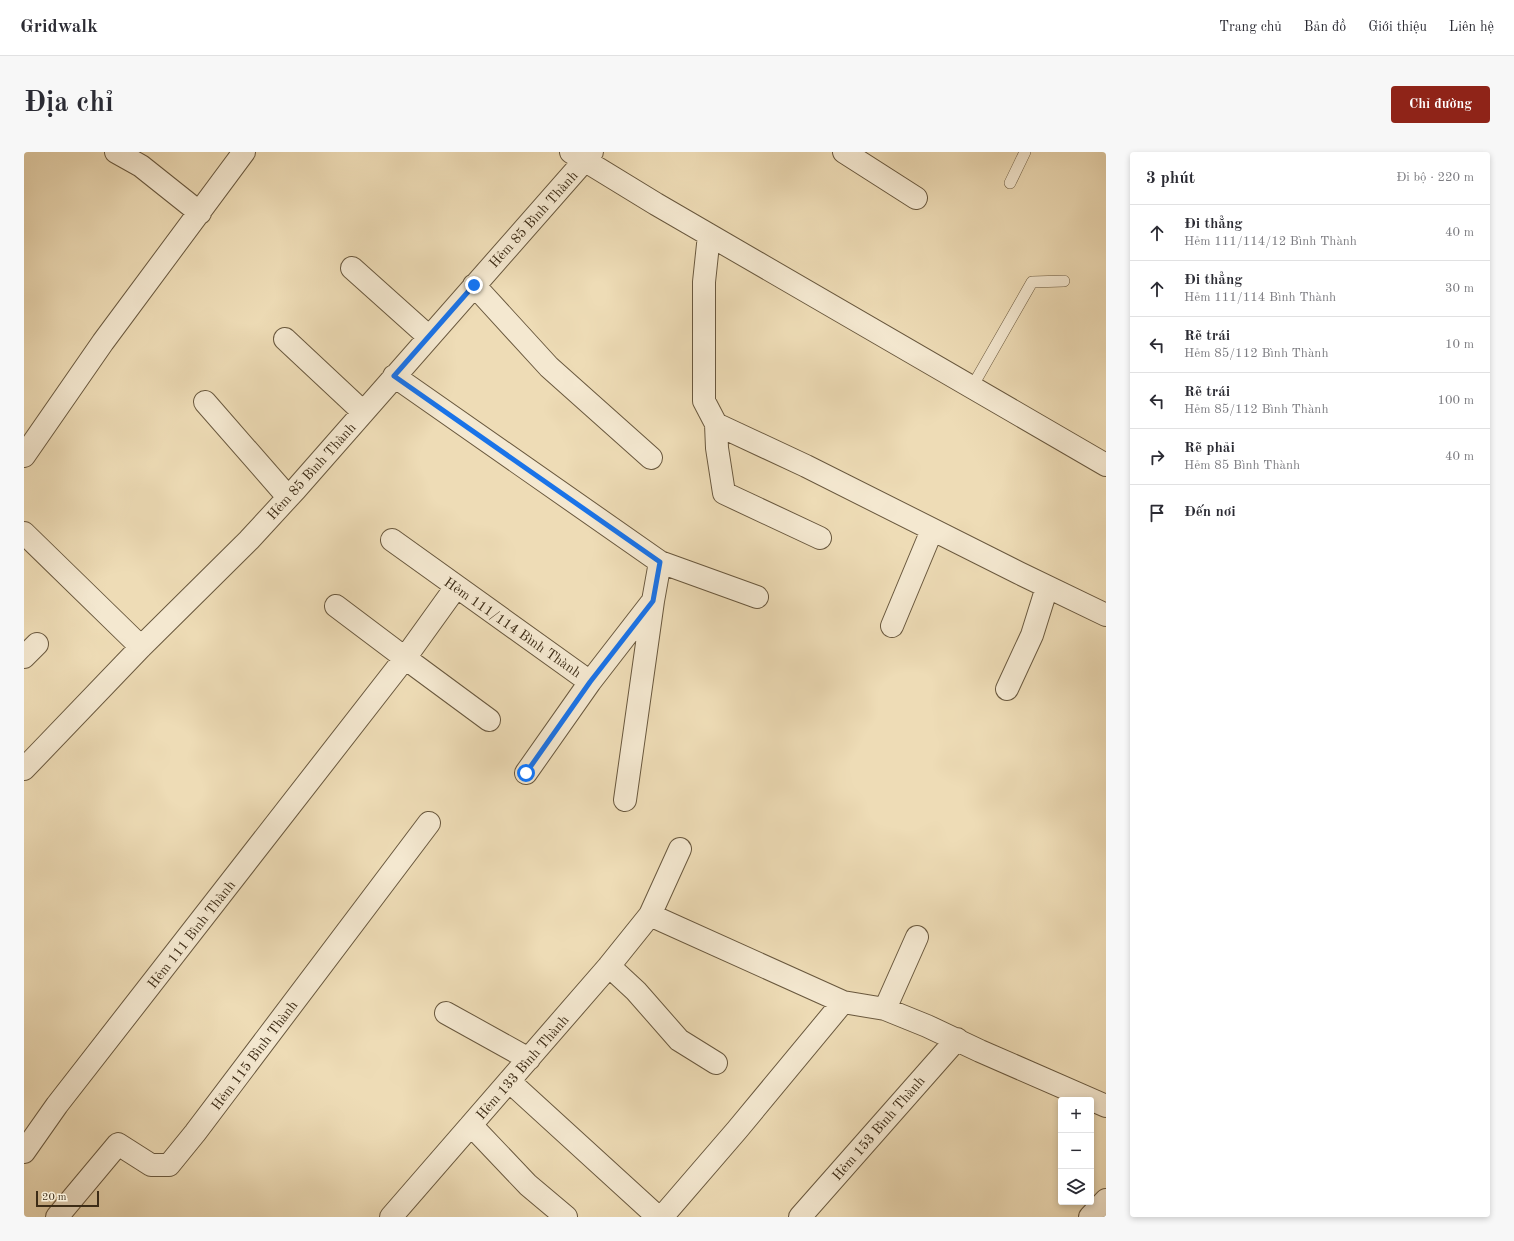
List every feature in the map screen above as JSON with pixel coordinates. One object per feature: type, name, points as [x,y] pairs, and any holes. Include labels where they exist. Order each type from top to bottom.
[{"type":"street","points":[[116,152],[141,166],[200,213]]},
{"type":"street","points":[[24,456],[102,342],[200,213],[244,152]]},
{"type":"street","points":[[844,152],[916,198]]},
{"type":"street","points":[[582,155],[709,235],[1106,465]]},
{"type":"street","name":"Hẻm 85 Bình Thành","points":[[29,756],[249,540],[474,285],[582,155]]},
{"type":"street","points":[[709,235],[704,282],[704,401],[716,424],[717,448],[724,493],[820,538]]},
{"type":"street","points":[[352,268],[429,337]]},
{"type":"street","points":[[474,285],[549,367],[651,458]]},
{"type":"street","points":[[285,339],[363,412]]},
{"type":"street","points":[[394,376],[660,562],[757,598]]},
{"type":"street","points":[[205,402],[288,497]]},
{"type":"street","points":[[716,424],[806,466],[932,530],[1106,615]]},
{"type":"street","points":[[892,626],[932,530]]},
{"type":"street","points":[[24,533],[141,647]]},
{"type":"street","name":"Hẻm 111/114 Bình Thành","points":[[392,540],[590,682],[653,601]]},
{"type":"street","points":[[625,800],[653,601],[660,562]]},
{"type":"street","points":[[405,658],[456,587]]},
{"type":"street","points":[[1007,689],[1032,635],[1047,587]]},
{"type":"street","points":[[336,606],[489,720]]},
{"type":"street","name":"Hẻm 111 Bình Thành","points":[[24,1152],[57,1105],[405,658]]},
{"type":"street","points":[[526,773],[590,682]]},
{"type":"street","name":"Hẻm 115 Bình Thành","points":[[57,1217],[118,1144],[151,1165],[169,1165],[195,1133],[429,823]]},
{"type":"street","name":"Hẻm 133 Bình Thành","points":[[391,1217],[609,966],[650,915],[680,849]]},
{"type":"street","points":[[650,915],[843,1002],[884,1009],[957,1039],[980,1051],[1106,1106]]},
{"type":"street","points":[[884,1009],[916,937]]},
{"type":"street","points":[[609,966],[636,991],[679,1040],[716,1063]]},
{"type":"street","points":[[662,1217],[737,1130],[843,1002]]},
{"type":"street","points":[[446,1013],[529,1059]]},
{"type":"street","name":"Hẻm 153 Bình Thành","points":[[800,1217],[957,1039]]},
{"type":"street","points":[[509,1081],[658,1217]]},
{"type":"street","points":[[471,1125],[528,1185],[566,1217]]},
{"type":"lane","points":[[1010,183],[1025,152]]},
{"type":"lane","points":[[972,387],[1032,282],[1064,281]]},
{"type":"route","points":[[474,285],[394,376],[660,562],[653,601],[590,682],[526,773]]}]
